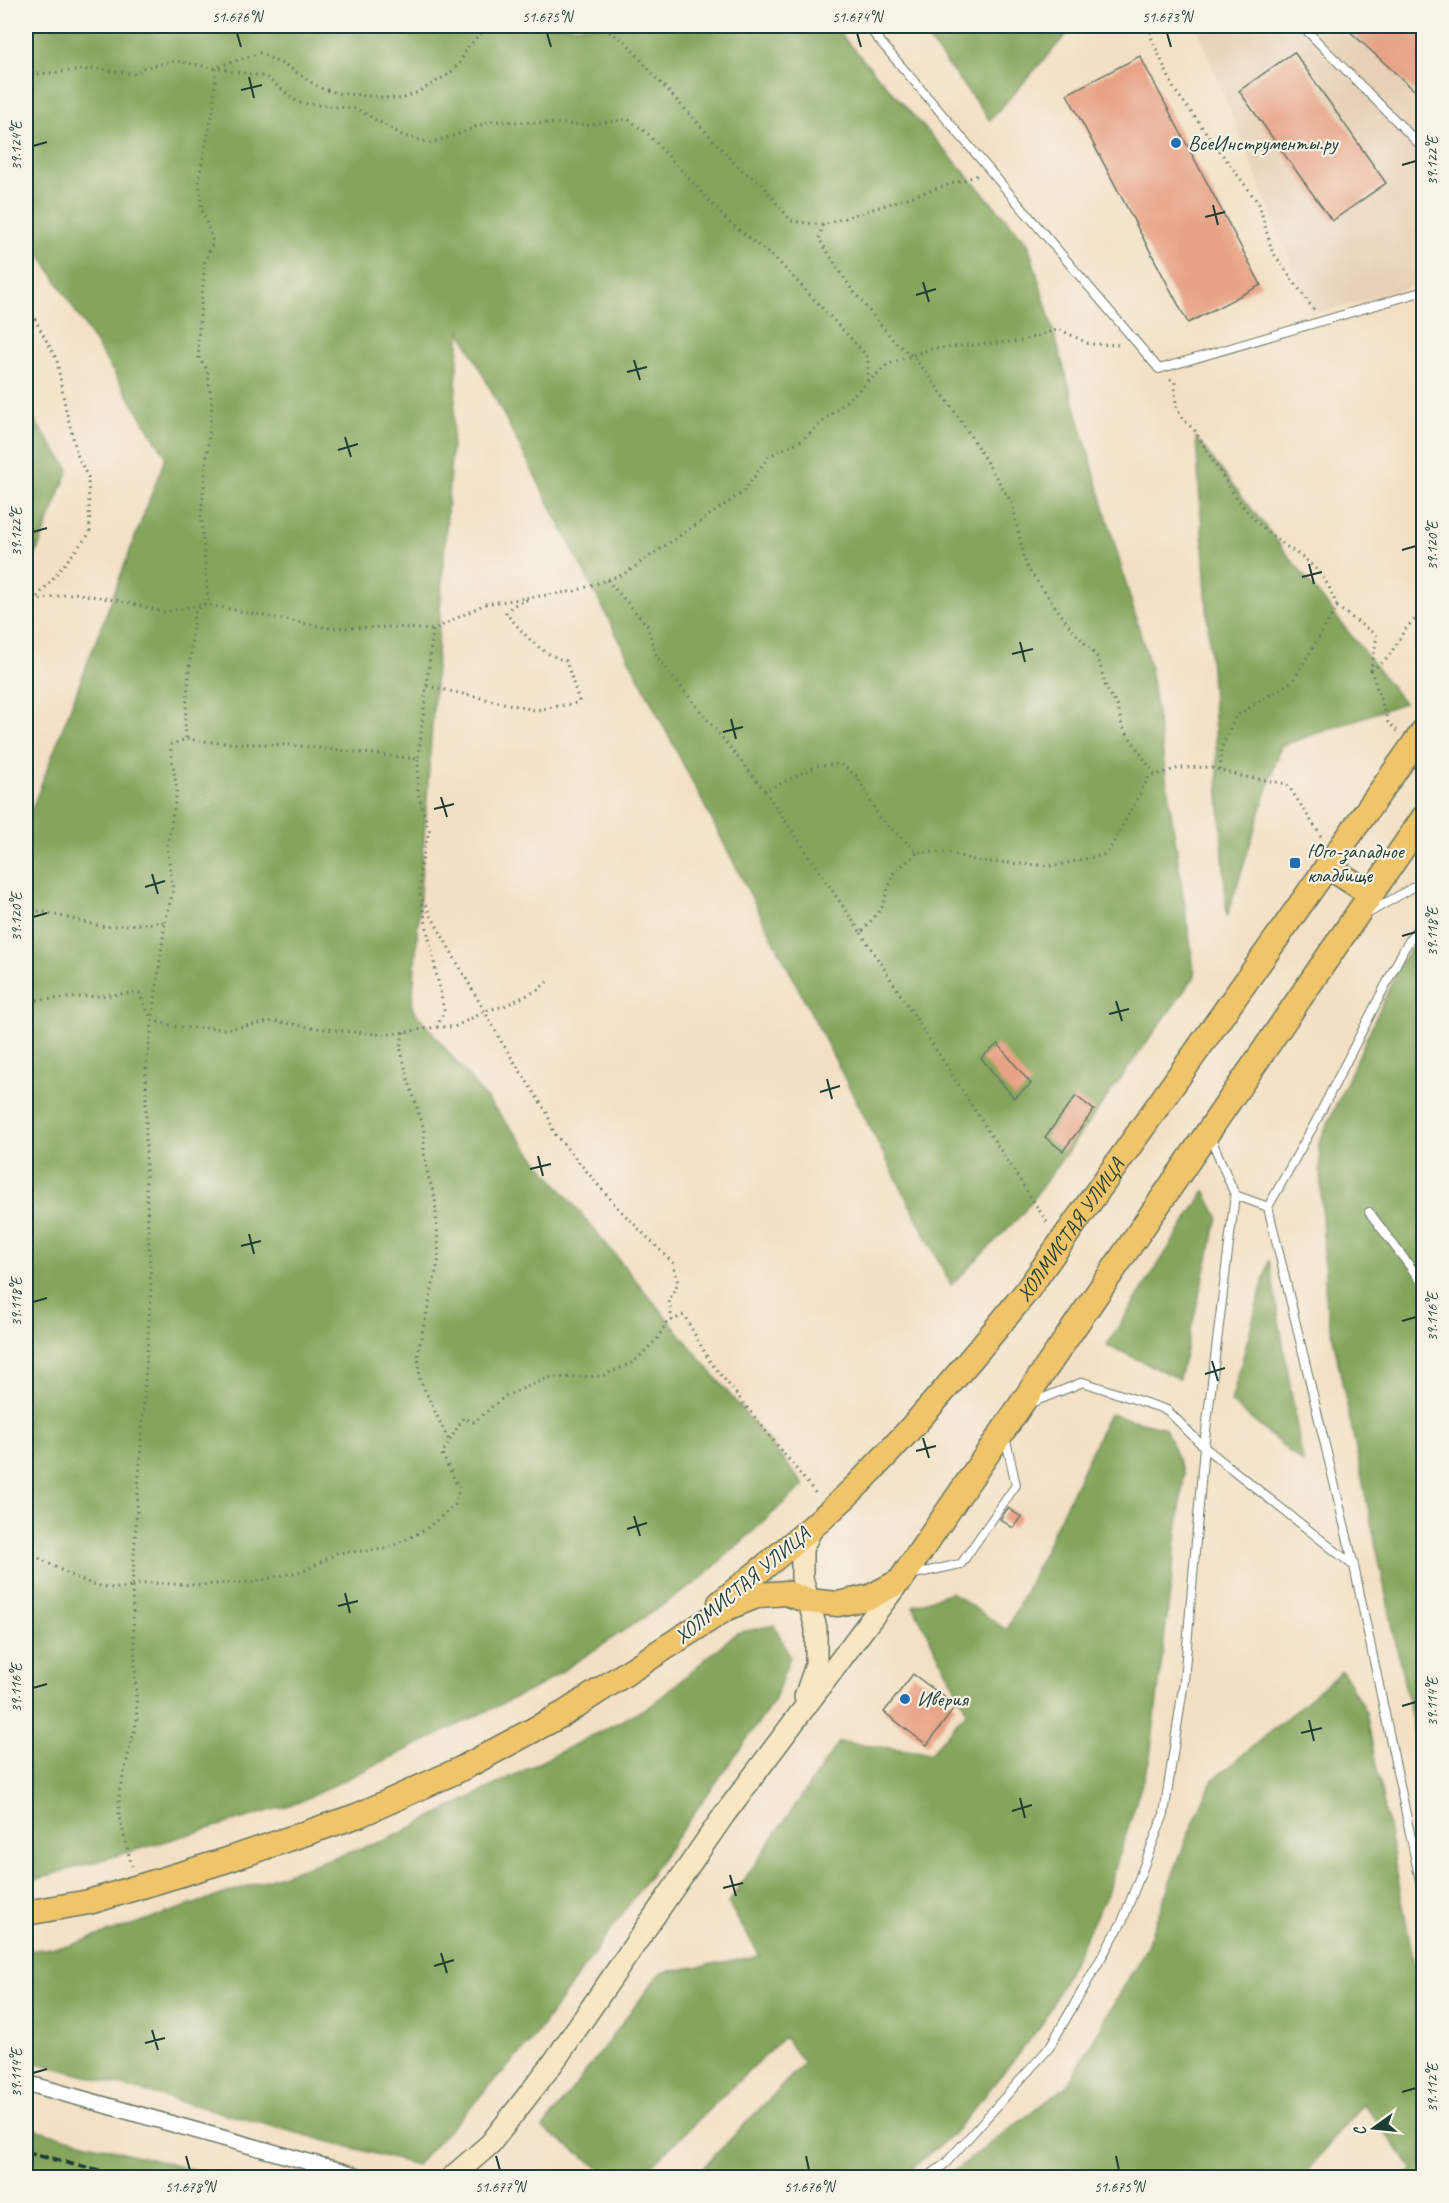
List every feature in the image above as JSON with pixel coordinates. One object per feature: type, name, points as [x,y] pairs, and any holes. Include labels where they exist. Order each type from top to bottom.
[{"type":"highway","name":"ХОЛМИСТАЯ УЛИЦА","points":[[667,1647],[821,1518],[870,1472],[963,1371],[1026,1292],[1418,738]]},
{"type":"highway","name":"ХОЛМИСТАЯ УЛИЦА","points":[[667,1647],[727,1608],[759,1594],[786,1593],[808,1601],[838,1604],[870,1597],[901,1579],[1424,817]]},
{"type":"highway","points":[[1331,861],[1371,894]]},
{"type":"highway","points":[[26,1913],[90,1902],[359,1815],[461,1769],[563,1714],[667,1647]]},
{"type":"main road","points":[[783,1737],[806,1695],[816,1665],[816,1628],[802,1578],[802,1549],[821,1518]]},
{"type":"main road","points":[[451,2178],[490,2144],[553,2063],[724,1815],[901,1579]]},
{"type":"street","points":[[26,2083],[361,2177]]},
{"type":"lane","points":[[867,26],[1158,369],[1424,291]]},
{"type":"lane","points":[[1302,26],[1424,148]]},
{"type":"lane","points":[[1350,924],[1424,881]]},
{"type":"lane","points":[[1424,918],[1404,949],[1316,1123],[1268,1207],[1354,1566],[1424,1900]]},
{"type":"lane","points":[[926,2178],[945,2164],[1049,2048],[1122,1922],[1164,1814],[1184,1681],[1204,1447],[1235,1195],[1208,1132]]},
{"type":"lane","points":[[1235,1195],[1268,1207]]},
{"type":"lane","points":[[1369,1212],[1424,1285]]},
{"type":"lane","points":[[1018,1409],[1083,1382],[1167,1410],[1204,1447],[1354,1566]]},
{"type":"lane","points":[[901,1579],[961,1564],[1016,1485],[1004,1429]]},
{"type":"path","points":[[216,67],[260,53],[328,91],[402,99],[449,74],[459,64],[468,47],[488,26]]},
{"type":"path","points":[[599,26],[625,41],[739,168],[762,184],[791,221],[823,225],[990,171]]},
{"type":"path","points":[[1150,26],[1151,37],[1174,89],[1259,204],[1272,252],[1322,321]]},
{"type":"path","points":[[26,75],[97,69],[136,74],[142,68],[176,61],[216,67],[266,77],[298,103],[357,109],[404,136],[430,143],[490,121],[587,125],[628,119],[648,134],[729,222],[779,262],[868,357],[868,382]]},
{"type":"path","points":[[186,739],[185,722],[194,613],[208,600],[201,515],[212,405],[207,369],[199,359],[198,339],[205,262],[213,242],[202,210],[199,177],[213,111],[216,67]]},
{"type":"path","points":[[823,225],[819,239],[850,287],[893,340],[912,356],[960,419],[1012,503],[1026,566],[1071,627],[1098,658],[1106,688],[1118,707],[1122,726],[1155,775]]},
{"type":"path","points":[[26,303],[57,360],[65,406],[78,457],[88,477],[90,533],[34,600]]},
{"type":"path","points":[[26,599],[34,600],[74,593],[121,601],[164,612],[204,603],[328,628],[395,627],[433,630],[485,604],[575,591],[624,574],[743,492],[769,456],[802,440],[888,364],[930,349],[1021,341],[1059,329],[1089,344],[1140,347]]},
{"type":"path","points":[[1158,369],[1175,382],[1175,401],[1180,417],[1192,428],[1234,494],[1261,526],[1311,563],[1331,588],[1337,608],[1377,636],[1371,670],[1388,722],[1418,738]]},
{"type":"path","points":[[607,580],[647,625],[656,656],[765,791],[861,933],[1061,1243]]},
{"type":"path","points":[[427,686],[535,710],[577,703],[579,701],[566,661],[551,657],[531,642],[506,613],[512,606],[534,597]]},
{"type":"path","points":[[1220,770],[1221,749],[1236,716],[1293,681],[1337,608]]},
{"type":"path","points":[[1371,670],[1386,660],[1399,636],[1417,617],[1424,614]]},
{"type":"path","points":[[433,630],[418,759],[418,795],[429,830],[420,869],[420,896],[444,1010],[437,1027]]},
{"type":"path","points":[[138,1887],[119,1817],[119,1793],[137,1719],[132,1586],[151,1289],[146,1183],[146,1069],[165,922],[173,891],[167,846],[177,792],[170,745],[186,739],[221,743],[292,745],[418,759]]},
{"type":"path","points":[[765,791],[817,766],[840,764],[856,776],[880,819],[918,852],[949,853],[978,861],[1053,866],[1107,854],[1149,777],[1179,768],[1208,767],[1287,784],[1331,861]]},
{"type":"path","points":[[861,933],[882,907],[894,872],[918,852]]},
{"type":"path","points":[[420,896],[501,1041],[547,1113],[554,1133],[616,1206],[673,1263],[678,1283],[669,1300],[672,1320]]},
{"type":"path","points":[[26,912],[40,911],[104,927],[165,922]]},
{"type":"path","points":[[26,995],[38,1000],[139,993],[152,1020],[177,1027],[227,1029],[275,1021],[315,1029],[385,1035],[437,1027],[454,1027],[485,1011],[520,999],[538,990],[549,980]]},
{"type":"path","points":[[404,1032],[400,1046],[424,1129],[424,1152],[435,1198],[439,1258],[418,1352],[420,1380],[449,1441]]},
{"type":"path","points":[[26,1551],[96,1587],[118,1590],[150,1583],[197,1585],[252,1582],[307,1569],[337,1553],[386,1549],[425,1530],[455,1505],[459,1489],[442,1454],[463,1418],[474,1422],[505,1396],[548,1378],[602,1376],[634,1362],[657,1339],[666,1323],[684,1315],[709,1360],[821,1518]]},
{"type":"shaded area","points":[[1196,26],[1423,26],[1423,283],[1323,312],[1309,308]]},
{"type":"green space","points":[[26,26],[833,26],[1028,243],[1150,667],[1195,976],[1022,1214],[951,1285],[460,330],[412,1008],[804,1485],[696,1583],[541,1685],[297,1803],[26,1882],[26,825],[166,456],[26,232]]},
{"type":"green space","points":[[918,26],[1074,26],[990,120]]},
{"type":"green space","points":[[26,409],[69,469],[26,579]]},
{"type":"green space","points":[[1196,438],[1404,703],[1281,746],[1227,917]]},
{"type":"green space","name":"Юго-западное кладбище","points":[[1423,932],[1423,1774],[1326,1304],[1319,1143],[1401,962]]},
{"type":"green space","points":[[1205,1191],[1218,1217],[1179,1379],[1107,1345]]},
{"type":"green space","points":[[1269,1260],[1303,1463],[1231,1402]]},
{"type":"green space","points":[[1109,1414],[1165,1428],[1184,1475],[1150,1758],[1107,1894],[1041,2026],[954,2133],[902,2177],[694,2177],[804,2063],[784,2037],[639,2177],[612,2177],[543,2128],[660,1973],[760,1956],[728,1903],[839,1742],[931,1753],[967,1711],[913,1606],[951,1592],[1007,1630]]},
{"type":"green space","points":[[774,1625],[790,1656],[774,1701],[530,2043],[416,2165],[26,2060],[26,1951],[68,1946],[389,1839],[652,1705],[736,1633]]},
{"type":"green space","points":[[1342,1671],[1366,1712],[1423,2010],[1423,2177],[1404,2177],[1413,2169],[1363,2103],[1302,2177],[946,2177],[1067,2086],[1146,1948],[1185,1842],[1212,1781]]},
{"type":"green space","points":[[26,2127],[220,2177],[26,2177]]},
{"type":"building","points":[[1344,26],[1424,26],[1424,99]]},
{"type":"building","points":[[1294,52],[1386,183],[1332,221],[1239,91]]},
{"type":"building","points":[[1140,56],[1261,285],[1188,323],[1067,94]]},
{"type":"building","points":[[998,1044],[1031,1084],[1014,1098],[981,1058]]},
{"type":"building","points":[[1076,1096],[1094,1110],[1063,1151],[1045,1137]]},
{"type":"building","points":[[1008,1508],[1021,1517],[1013,1528],[1000,1519]]},
{"type":"building","points":[[913,1674],[956,1706],[927,1745],[884,1712]]},
{"type":"railway","points":[[26,2152],[128,2178]]},
{"type":"place","name":"ВсеИнструменты.ру","points":[[1176,143]]},
{"type":"place","name":"Юго-западное кладбище","points":[[1295,863]]},
{"type":"place","name":"Иверия","points":[[905,1699]]}]
